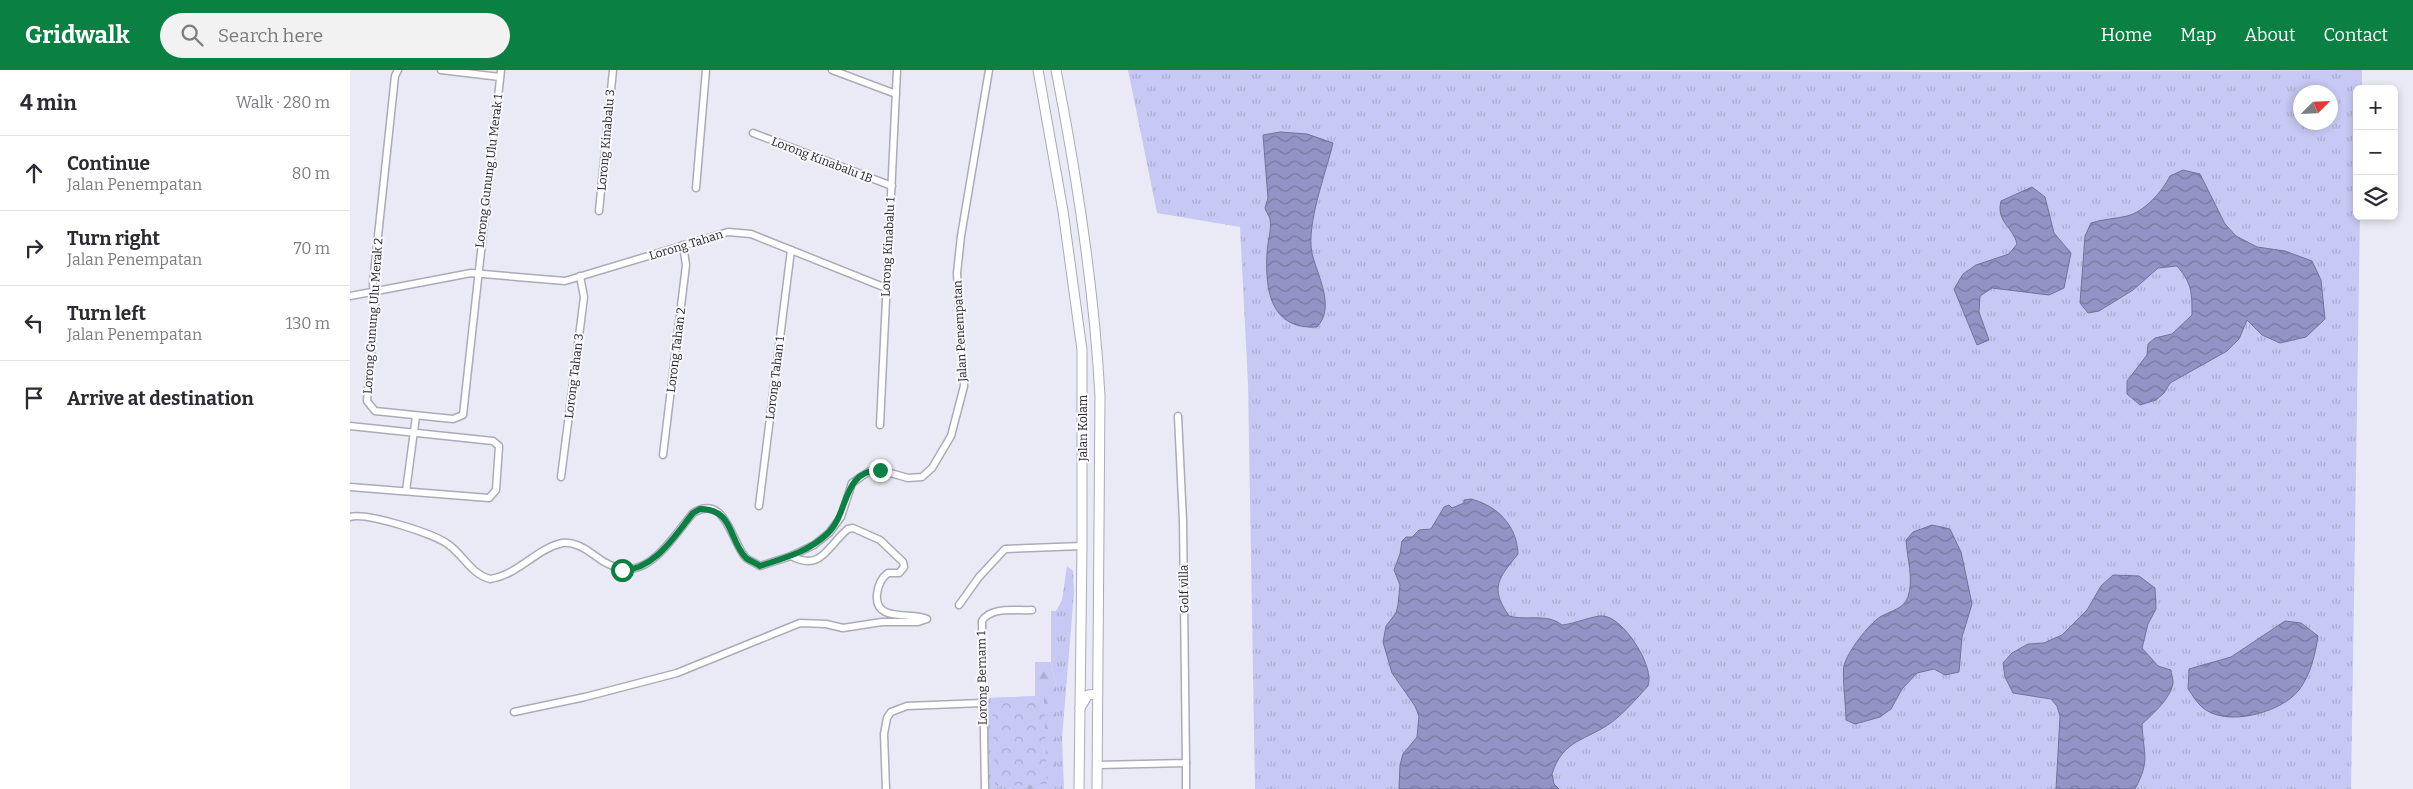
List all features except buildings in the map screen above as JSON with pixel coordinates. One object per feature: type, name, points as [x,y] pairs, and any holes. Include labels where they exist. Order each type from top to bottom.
[{"type":"main road","name":"Jalan Kolam","points":[[1056,70],[1080,208],[1098,360],[1100,396],[1097,789]]},
{"type":"main road","points":[[1061,70],[1062,100]]},
{"type":"main road","name":"Jalan Kolam","points":[[1039,72],[1063,211],[1082,350],[1079,789]]},
{"type":"main road","points":[[1080,708],[1088,695],[1097,694]]},
{"type":"street","name":"Lorong Gunung Ulu Merak 2","points":[[398,70],[395,76],[374,293],[375,306],[367,401],[375,411],[454,419],[463,415]]},
{"type":"street","points":[[442,70],[501,73]]},
{"type":"street","name":"Lorong Kinabalu 3","points":[[599,211],[613,70]]},
{"type":"street","points":[[696,188],[706,70]]},
{"type":"street","points":[[832,70],[896,94]]},
{"type":"street","name":"Lorong Kinabalu 1","points":[[880,425],[897,70]]},
{"type":"street","name":"Jalan Penempatan","points":[[350,517],[365,515],[436,537],[449,545],[478,574],[490,579],[520,567],[554,546],[569,543],[584,547],[613,568],[631,570],[660,553],[693,513],[700,509],[718,512],[726,519],[729,530],[746,558],[760,566],[791,556],[814,545],[829,533],[840,517],[852,483],[870,471],[880,470],[908,478],[922,477],[932,468],[951,436],[964,386],[957,273],[961,236],[989,70]]},
{"type":"street","name":"Lorong Gunung Ulu Merak 1","points":[[463,415],[501,73]]},
{"type":"street","name":"Lorong Kinabalu 1B","points":[[753,133],[892,186]]},
{"type":"street","name":"Lorong Tahan","points":[[350,296],[478,273],[558,281],[728,232],[739,232],[791,250],[886,288]]},
{"type":"street","name":"Lorong Tahan 2","points":[[663,455],[686,265],[683,245]]},
{"type":"street","name":"Lorong Tahan 1","points":[[759,506],[791,250]]},
{"type":"street","name":"Lorong Tahan 3","points":[[562,477],[584,297],[580,276]]},
{"type":"street","points":[[406,491],[416,416]]},
{"type":"street","name":"Golf villa","points":[[1178,416],[1183,521],[1186,789]]},
{"type":"street","points":[[350,426],[493,441],[499,446],[496,490],[489,498],[350,487]]},
{"type":"street","points":[[514,712],[669,676],[800,623],[826,624],[843,628],[882,622],[918,622],[927,619],[889,614],[881,608],[877,599],[880,582],[888,573],[899,573],[904,567],[903,562],[880,540],[853,528],[848,529],[818,559],[810,562],[801,561],[791,556]]},
{"type":"street","points":[[958,605],[979,577],[1005,549],[1082,546]]},
{"type":"street","name":"Lorong Bernam 1","points":[[985,789],[982,621],[986,615],[995,612],[1032,610]]},
{"type":"street","points":[[886,789],[884,734],[887,718],[891,712],[907,706],[982,703]]},
{"type":"street","points":[[1098,765],[1186,763]]},
{"type":"green space","points":[[1128,70],[2004,72],[2362,70],[2362,85],[2353,85],[2353,220],[2360,220],[2351,789],[1255,789],[1248,383],[1240,227],[1157,213]]},
{"type":"green space","points":[[1067,566],[1073,571],[1074,593],[1062,738],[1064,789],[1056,789],[1056,686],[1051,662],[1051,611],[1056,611],[1062,600]]},
{"type":"green space","points":[[1035,662],[1051,662],[1056,686],[1056,789],[1011,789],[1010,781],[1035,696]]},
{"type":"green space","points":[[1035,696],[1011,781],[1011,789],[988,789],[985,698]]},
{"type":"green space","points":[[1044,696],[1047,784],[995,786],[992,698]]},
{"type":"water","points":[[1280,132],[1307,134],[1333,143],[1314,213],[1312,228],[1312,253],[1324,291],[1325,301],[1325,310],[1317,327],[1302,326],[1290,322],[1280,315],[1274,306],[1270,294],[1267,250],[1270,218],[1265,208],[1268,198],[1263,135]]},
{"type":"water","points":[[2183,170],[2200,174],[2225,224],[2236,236],[2257,247],[2285,251],[2312,261],[2321,280],[2325,319],[2306,337],[2280,343],[2262,335],[2247,320],[2239,339],[2227,351],[2170,383],[2164,393],[2156,400],[2140,405],[2127,394],[2127,381],[2147,355],[2148,344],[2155,338],[2172,334],[2192,315],[2190,289],[2186,278],[2177,266],[2158,268],[2133,290],[2099,311],[2088,313],[2080,303],[2085,236],[2091,223],[2127,216],[2146,206],[2157,195],[2170,176]]},
{"type":"water","points":[[2032,187],[2045,197],[2054,233],[2071,253],[2064,288],[2049,295],[1992,288],[1980,296],[1979,312],[1989,340],[1977,345],[1954,289],[1963,274],[1976,265],[2009,254],[2017,244],[2001,214],[2001,201]]},
{"type":"water","points":[[1471,499],[1481,502],[1497,512],[1510,526],[1517,544],[1518,554],[1502,577],[1498,590],[1499,597],[1509,616],[1550,619],[1562,625],[1599,616],[1611,618],[1628,633],[1636,644],[1647,667],[1648,686],[1631,705],[1612,722],[1576,742],[1562,754],[1552,774],[1554,784],[1559,789],[1399,789],[1400,765],[1403,754],[1417,737],[1419,716],[1415,706],[1392,673],[1383,642],[1386,626],[1396,613],[1398,605],[1400,585],[1394,570],[1400,554],[1402,541],[1406,537],[1412,537],[1419,530],[1431,529],[1444,507],[1449,505],[1452,508],[1464,503],[1464,500]]},
{"type":"water","points":[[1932,525],[1950,529],[1961,552],[1972,604],[1962,637],[1959,672],[1945,675],[1934,669],[1917,673],[1902,689],[1891,709],[1880,717],[1855,724],[1846,720],[1843,676],[1846,660],[1854,646],[1870,626],[1880,617],[1900,607],[1906,601],[1910,590],[1910,568],[1906,540],[1913,532]]},
{"type":"water","points":[[2113,575],[2139,576],[2155,588],[2156,609],[2148,624],[2142,648],[2158,666],[2171,670],[2172,688],[2161,705],[2142,724],[2145,763],[2135,789],[2056,789],[2060,716],[2057,706],[2051,699],[2013,693],[2005,677],[2003,663],[2012,653],[2028,644],[2044,643],[2062,635],[2087,610],[2101,586]]},
{"type":"water","points":[[2285,621],[2301,623],[2318,636],[2314,657],[2299,690],[2291,698],[2279,705],[2252,715],[2224,716],[2212,713],[2202,707],[2188,689],[2189,669],[2231,657]]},
{"type":"route","points":[[622,570],[631,570],[641,566],[660,553],[693,513],[700,509],[718,512],[726,519],[729,530],[746,558],[760,566],[791,556],[814,545],[829,533],[840,517],[852,483],[870,471],[880,470]]}]
